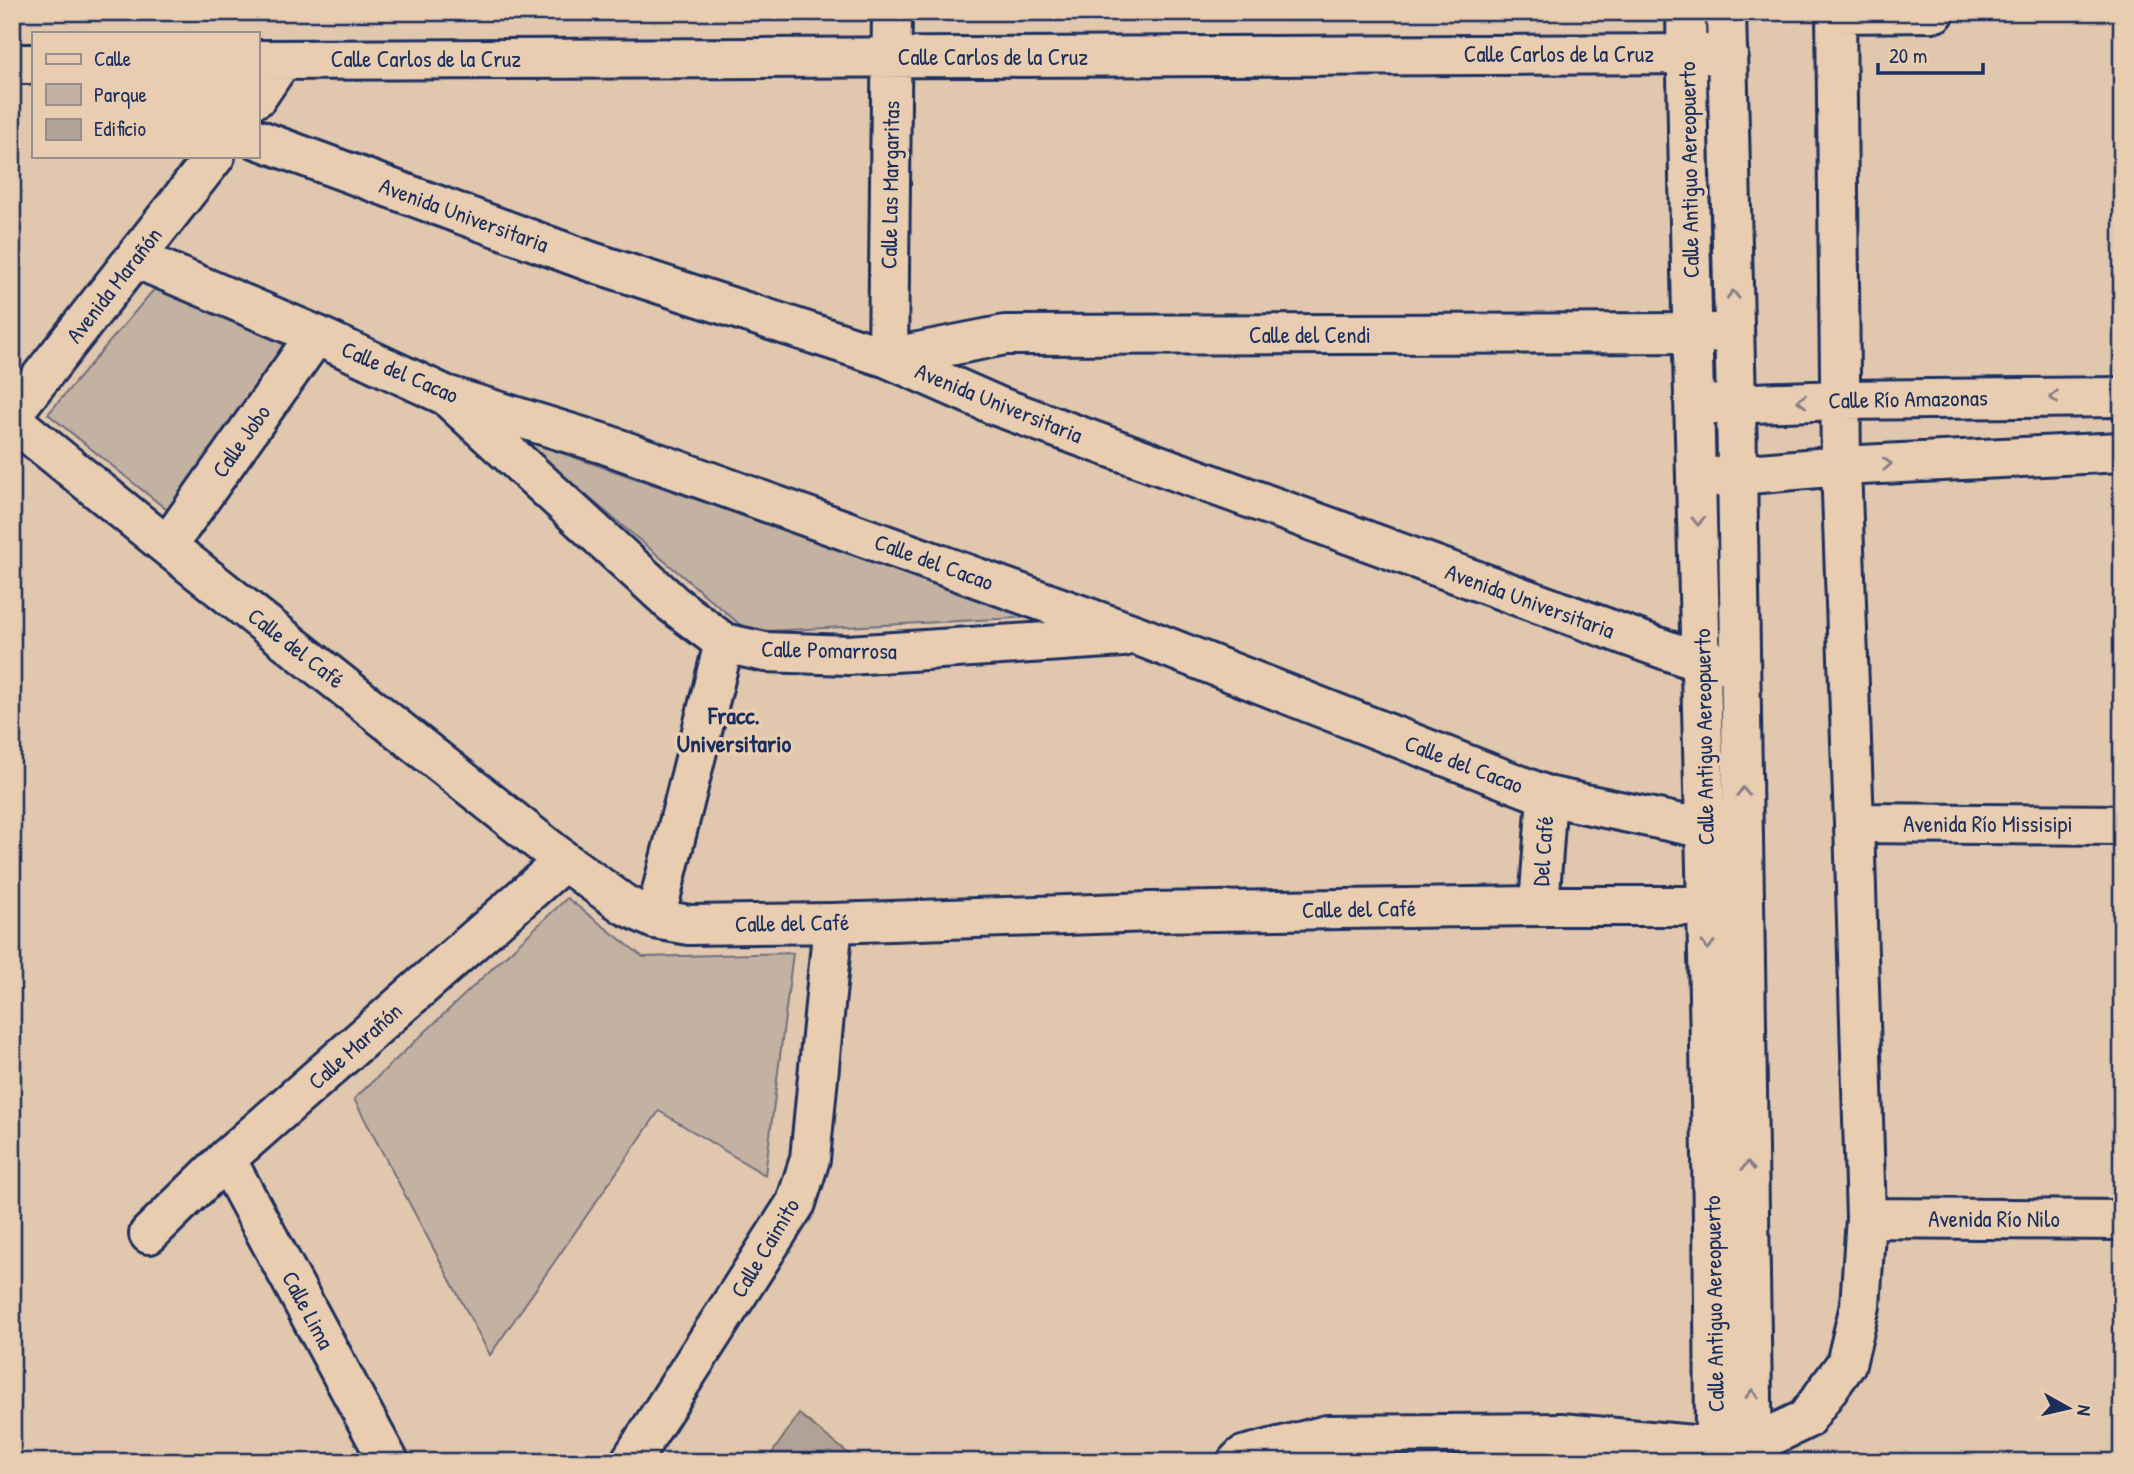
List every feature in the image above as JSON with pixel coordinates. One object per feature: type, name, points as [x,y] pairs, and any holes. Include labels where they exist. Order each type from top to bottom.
[{"type":"street","name":"Calle Las Margaritas","points":[[888,358],[891,12]]},
{"type":"street","name":"Calle Antiguo Aereopuerto","points":[[1686,12],[1706,829],[1726,906],[1734,1454]]},
{"type":"street","name":"Calle Antiguo Aereopuerto","points":[[1726,12],[1744,829],[1726,906]]},
{"type":"street","points":[[1237,1462],[1243,1456],[1327,1436],[1508,1448],[1561,1433],[1734,1454],[1806,1419],[1846,1364],[1860,1306],[1866,1218],[1841,466],[1836,13],[1935,12]]},
{"type":"street","name":"Calle Carlos de la Cruz","points":[[270,60],[1728,54]]},
{"type":"street","points":[[259,91],[270,60]]},
{"type":"street","points":[[12,64],[32,64]]},
{"type":"street","name":"Avenida Universitaria","points":[[259,140],[589,261],[888,358],[1010,410],[1703,663],[1740,663]]},
{"type":"street","name":"Avenida Marañón","points":[[12,414],[213,158]]},
{"type":"street","name":"Calle del Cacao","points":[[135,258],[316,335],[445,395],[605,444],[1139,636],[1547,796],[1706,829],[1744,829]]},
{"type":"street","name":"Calle del Cendi","points":[[888,358],[1005,335],[1734,333]]},
{"type":"street","name":"Calle Jobo","points":[[167,546],[316,335]]},
{"type":"street","name":"Calle Pomarrosa","points":[[445,395],[673,604],[724,643],[765,652],[848,655],[1139,636]]},
{"type":"street","name":"Calle Río Amazonas","points":[[1695,405],[1841,400],[2122,397]]},
{"type":"street","name":"Calle del Café","points":[[12,420],[564,861],[625,905],[655,919],[689,925],[1151,912],[1726,906]]},
{"type":"street","points":[[1697,479],[1841,466],[2122,452]]},
{"type":"street","points":[[655,919],[724,643]]},
{"type":"street","name":"Del Café","points":[[1539,906],[1547,796]]},
{"type":"street","name":"Avenida Río Missisipi","points":[[1854,823],[2122,825]]},
{"type":"street","name":"Calle Marañón","points":[[149,1234],[226,1159],[564,861]]},
{"type":"street","name":"Calle Caimito","points":[[630,1462],[796,1203],[810,1159],[833,923]]},
{"type":"street","name":"Calle Lima","points":[[226,1159],[389,1462]]},
{"type":"street","name":"Avenida Río Nilo","points":[[1866,1218],[2122,1220]]},
{"type":"green space","points":[[156,287],[289,345],[172,514],[48,414]]},
{"type":"green space","points":[[518,438],[1038,617],[749,632]]},
{"type":"green space","points":[[567,898],[643,957],[793,953],[765,1175],[659,1111],[490,1355],[354,1099]]},
{"type":"building","points":[[799,1414],[859,1462],[766,1462]]},
{"type":"district","name":"Fracc. Universitario","points":[[734,730]]}]
